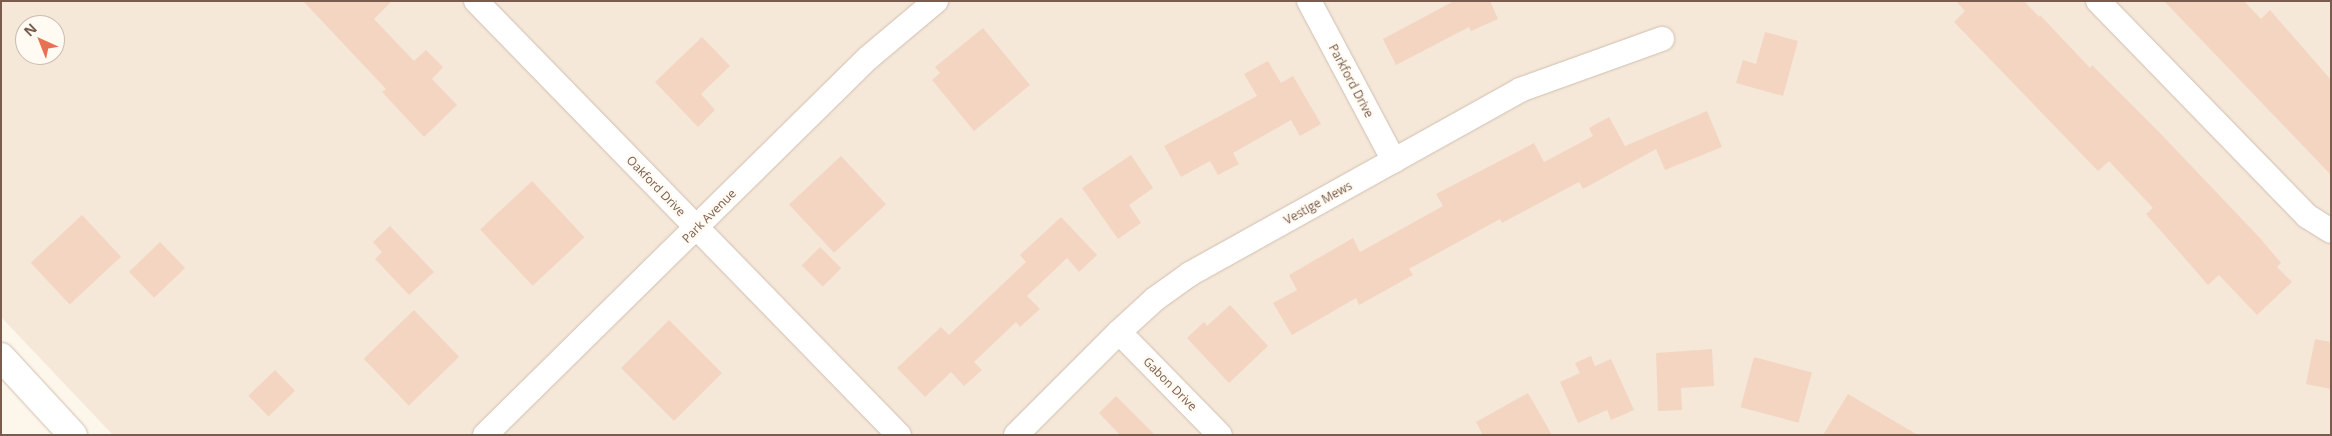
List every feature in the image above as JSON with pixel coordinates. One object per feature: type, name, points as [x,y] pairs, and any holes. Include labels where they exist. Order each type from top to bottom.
[{"type":"street","name":"Oakford Drive","points":[[476,1],[899,435]]},
{"type":"street","name":"Park Avenue","points":[[485,435],[868,58],[936,1]]},
{"type":"street","name":"Parkford Drive","points":[[1309,1],[1394,161]]},
{"type":"street","points":[[2098,1],[2307,216],[2331,231]]},
{"type":"street","name":"Vestige Mews","points":[[1016,435],[1119,332],[1155,299],[1190,274],[1520,90],[1662,39]]},
{"type":"street","name":"Gabon Drive","points":[[1119,332],[1220,435]]},
{"type":"street","points":[[1,358],[73,435]]},
{"type":"shaded area","points":[[1,1],[2331,1],[2331,435],[113,435],[1,317]]},
{"type":"building","points":[[303,1],[392,1],[374,19],[414,61],[426,50],[443,67],[432,79],[457,105],[424,137],[382,92],[386,89]]},
{"type":"building","points":[[1454,1],[1490,1],[1498,19],[1471,31],[1469,27],[1396,65],[1383,39]]},
{"type":"building","points":[[1956,1],[2024,1],[2039,17],[2040,15],[2090,68],[2092,65],[2159,132],[2259,237],[2281,263],[2277,267],[2292,282],[2257,315],[2219,275],[2208,285],[2146,214],[2153,208],[2109,161],[2098,171],[1954,22],[1965,11]]},
{"type":"building","points":[[2164,1],[2244,1],[2261,19],[2270,10],[2331,80],[2331,175]]},
{"type":"building","points":[[983,28],[1030,85],[974,131],[932,80],[940,73],[935,67]]},
{"type":"building","points":[[1765,32],[1798,41],[1783,96],[1736,83],[1743,60],[1756,64]]},
{"type":"building","points":[[702,37],[730,66],[701,94],[715,110],[698,127],[655,82]]},
{"type":"building","points":[[1268,61],[1281,83],[1293,76],[1321,124],[1300,136],[1291,120],[1233,153],[1239,164],[1218,175],[1210,161],[1181,177],[1164,146],[1257,96],[1244,74]]},
{"type":"building","points":[[1707,111],[1722,147],[1665,170],[1656,149],[1583,189],[1579,182],[1502,223],[1500,219],[1409,269],[1413,275],[1359,305],[1356,298],[1292,335],[1273,303],[1297,290],[1289,275],[1353,238],[1360,252],[1443,206],[1436,194],[1534,143],[1544,162],[1593,136],[1589,128],[1609,117],[1625,146]]},
{"type":"building","points":[[1131,155],[1153,188],[1129,205],[1141,223],[1118,239],[1082,188]]},
{"type":"building","points":[[841,156],[886,204],[834,253],[789,204]]},
{"type":"building","points":[[532,181],[585,237],[533,286],[480,229]]},
{"type":"building","points":[[82,215],[121,257],[70,304],[31,263]]},
{"type":"building","points":[[1061,217],[1097,255],[1079,272],[1067,258],[1027,296],[1040,309],[1020,327],[1016,322],[974,362],[982,370],[964,386],[951,372],[925,397],[897,368],[941,327],[949,335],[1026,262],[1020,255]]},
{"type":"building","points":[[390,226],[434,272],[409,295],[375,259],[382,252],[373,242]]},
{"type":"building","points":[[160,242],[185,268],[154,298],[129,272]]},
{"type":"building","points":[[820,247],[841,268],[823,287],[802,265]]},
{"type":"building","points":[[1230,305],[1268,346],[1229,383],[1187,338],[1204,322],[1207,326]]},
{"type":"building","points":[[414,310],[459,357],[409,405],[364,359]]},
{"type":"building","points":[[669,320],[722,373],[674,421],[621,368]]},
{"type":"building","points":[[2315,339],[2331,342],[2331,389],[2306,384]]},
{"type":"building","points":[[1712,349],[1714,386],[1681,388],[1682,410],[1658,411],[1656,353]]},
{"type":"building","points":[[1591,356],[1595,366],[1611,359],[1634,410],[1611,420],[1607,410],[1578,423],[1560,382],[1580,373],[1575,363]]},
{"type":"building","points":[[1754,357],[1812,373],[1798,423],[1741,407]]},
{"type":"building","points":[[275,370],[295,391],[269,417],[248,396]]},
{"type":"building","points":[[1528,393],[1552,435],[1483,435],[1476,422]]},
{"type":"building","points":[[1848,394],[1918,435],[1823,435]]},
{"type":"building","points":[[1116,396],[1155,435],[1120,435],[1099,413]]}]
